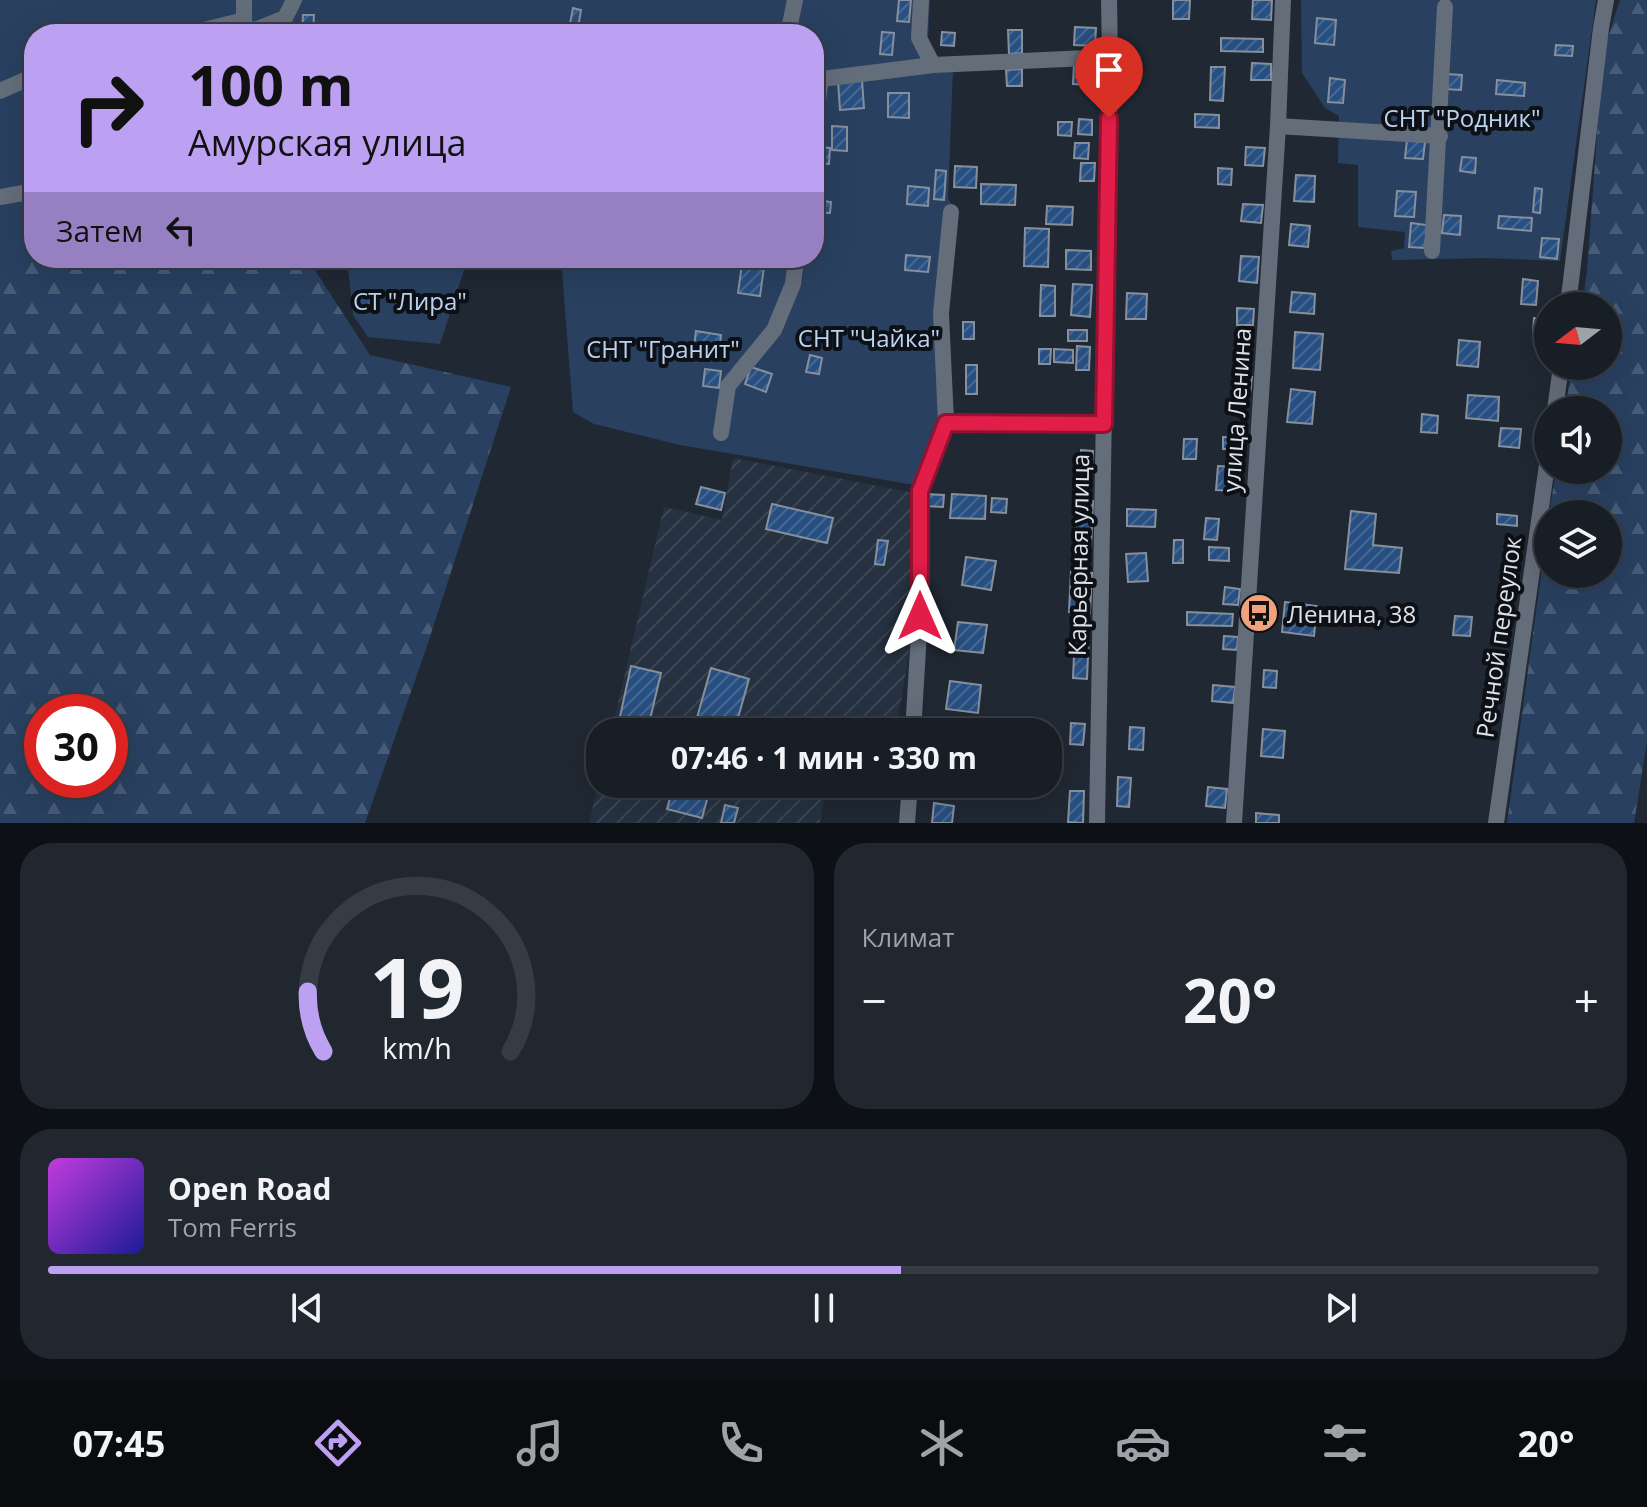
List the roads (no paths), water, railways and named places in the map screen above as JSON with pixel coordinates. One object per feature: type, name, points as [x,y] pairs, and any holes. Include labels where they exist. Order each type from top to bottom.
[{"type":"street","points":[[244,0],[246,24]]},
{"type":"street","points":[[264,24],[285,18],[294,0]]},
{"type":"street","points":[[790,24],[795,0]]},
{"type":"street","points":[[921,0],[919,38],[933,65]]},
{"type":"street","name":"Карьерная улица","points":[[1097,823],[1109,0]]},
{"type":"street","name":"улица Ленина","points":[[1234,823],[1278,126],[1283,0]]},
{"type":"street","points":[[1570,292],[1606,0]]},
{"type":"street","points":[[1432,251],[1445,7]]},
{"type":"street","points":[[824,79],[933,65],[1110,57]]},
{"type":"street","points":[[0,91],[24,80]]},
{"type":"street","points":[[1278,126],[1440,136]]},
{"type":"street","points":[[0,197],[24,193]]},
{"type":"street","points":[[914,718],[920,616],[920,491],[946,423],[941,313],[951,212]]},
{"type":"street","points":[[721,433],[728,386],[774,330],[793,284],[795,268]]},
{"type":"street","points":[[946,423],[1104,424]]},
{"type":"street","name":"Речной переулок","points":[[1496,823],[1544,484]]},
{"type":"street","points":[[907,823],[909,798]]},
{"type":"place","name":"Ленина, 38","points":[[1259,613]]},
{"type":"park label","name":"СНТ \"Родник\"","points":[[1462,117]]},
{"type":"park label","name":"СТ \"Лира\"","points":[[410,300]]},
{"type":"park label","name":"СНТ \"Чайка\"","points":[[869,337]]},
{"type":"park label","name":"СНТ \"Гранит\"","points":[[663,348]]}]
